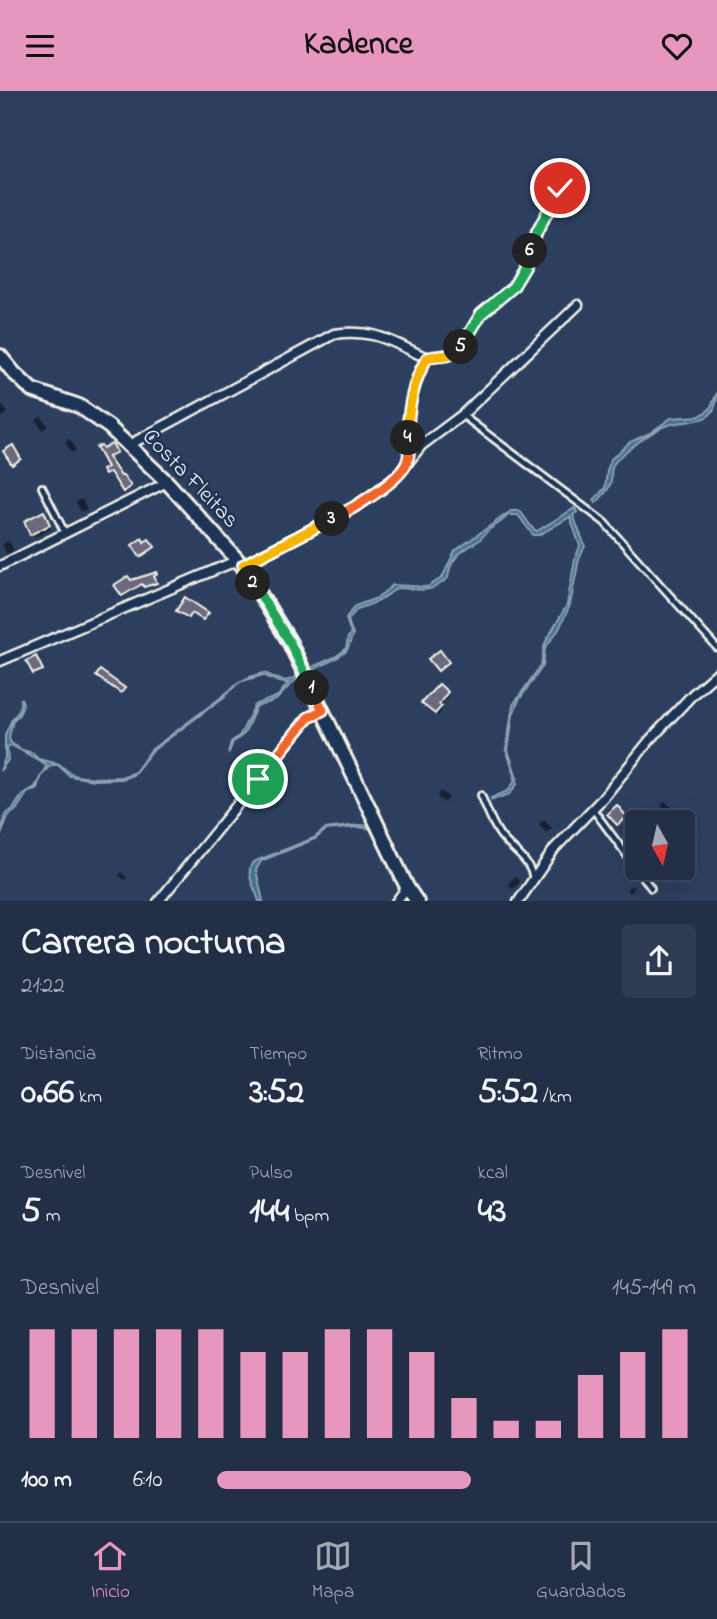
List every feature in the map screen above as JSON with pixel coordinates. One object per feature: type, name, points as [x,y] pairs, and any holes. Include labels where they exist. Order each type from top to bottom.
[{"type":"main road","name":"Costa Fleitas","points":[[0,357],[32,390],[89,411],[129,445],[167,482],[240,562],[289,641],[407,887],[417,901]]},
{"type":"street","points":[[0,661],[240,562],[355,507],[396,477],[422,445],[462,415],[578,305]]},
{"type":"street","points":[[129,445],[334,334],[352,331],[373,333],[427,358]]},
{"type":"street","points":[[0,566],[167,482]]},
{"type":"street","points":[[518,901],[555,848],[649,741],[693,694],[717,673]]},
{"type":"street","points":[[158,901],[308,718],[323,710]]},
{"type":"street","points":[[396,901],[407,887]]},
{"type":"lane","points":[[408,461],[407,421],[420,370],[427,358],[447,357],[457,352],[481,314],[513,287],[525,267],[537,232],[560,188]]},
{"type":"lane","points":[[462,415],[604,522],[717,648]]},
{"type":"lane","points":[[41,487],[65,534]]},
{"type":"lane","points":[[481,795],[495,827],[527,861],[533,878]]},
{"type":"lane","points":[[592,809],[651,888]]},
{"type":"water","points":[[717,393],[716,405],[706,417],[665,426],[622,455],[612,467],[609,487],[596,503],[594,500],[605,488],[611,459],[630,442],[650,433],[671,418],[700,416],[710,409]]},
{"type":"water","points":[[575,508],[577,512],[573,515],[585,546],[579,559],[570,605],[559,629],[545,648],[543,666],[519,700],[513,714],[508,750],[517,778],[517,784],[510,794],[492,800],[491,798],[508,791],[514,782],[515,774],[506,750],[513,705],[541,665],[545,643],[567,605],[580,546],[570,517],[539,535],[533,535],[518,515],[508,515],[458,555],[451,565],[448,578],[441,584],[424,590],[397,588],[379,601],[357,609],[348,620],[353,635],[347,650],[312,671],[310,668],[346,649],[351,634],[346,618],[355,606],[377,598],[393,585],[427,587],[442,578],[455,551],[511,511],[520,511],[537,531]]},
{"type":"water","points":[[265,673],[282,680],[300,674],[301,677],[276,700],[256,707],[244,734],[233,742],[228,754],[231,742],[240,735],[255,705],[278,696],[288,683],[263,675],[241,681]]},
{"type":"water","points":[[236,685],[224,697],[152,751],[133,775],[122,779],[94,780],[70,776],[58,765],[51,765],[42,774],[47,765],[11,745],[7,747],[8,760],[0,771],[5,758],[5,735],[12,719],[19,711],[21,698],[23,704],[19,715],[13,720],[9,737],[11,743],[33,753],[38,759],[59,764],[76,776],[121,777],[135,772],[151,750]]},
{"type":"water","points":[[40,777],[37,788],[27,793],[16,810],[8,816],[0,838],[5,815],[13,809],[23,794],[35,787]]},
{"type":"water","points":[[371,826],[372,829],[358,827],[326,830],[315,839],[261,861],[256,870],[263,901],[259,901],[250,876],[253,862],[314,838],[325,829]]},
{"type":"building","points":[[112,443],[117,452],[108,457],[131,486],[123,492],[110,472],[105,475],[102,470],[107,467],[96,447],[101,445],[103,448]]},
{"type":"building","points":[[13,445],[21,459],[12,465],[3,451]]},
{"type":"building","points":[[44,511],[50,525],[30,535],[24,521]]},
{"type":"building","points":[[142,538],[144,542],[149,539],[155,547],[140,557],[132,545]]},
{"type":"building","points":[[157,572],[154,576],[157,583],[144,587],[142,584],[122,596],[114,585],[128,576],[131,580]]},
{"type":"building","points":[[185,597],[209,613],[203,620],[192,613],[189,618],[176,611]]},
{"type":"building","points":[[440,650],[449,662],[438,671],[428,659]]},
{"type":"building","points":[[36,656],[43,670],[33,674],[26,661]]},
{"type":"building","points":[[100,670],[125,688],[121,693],[96,676]]},
{"type":"building","points":[[439,684],[448,692],[435,714],[421,703]]},
{"type":"building","points":[[617,805],[625,819],[617,825],[607,814]]},
{"type":"route","points":[[258,779],[308,718],[323,710],[289,641],[243,565],[355,507],[402,470],[408,461],[407,421],[420,370],[427,358],[447,357],[457,352],[481,314],[513,287],[525,267],[537,232],[560,188]]}]
